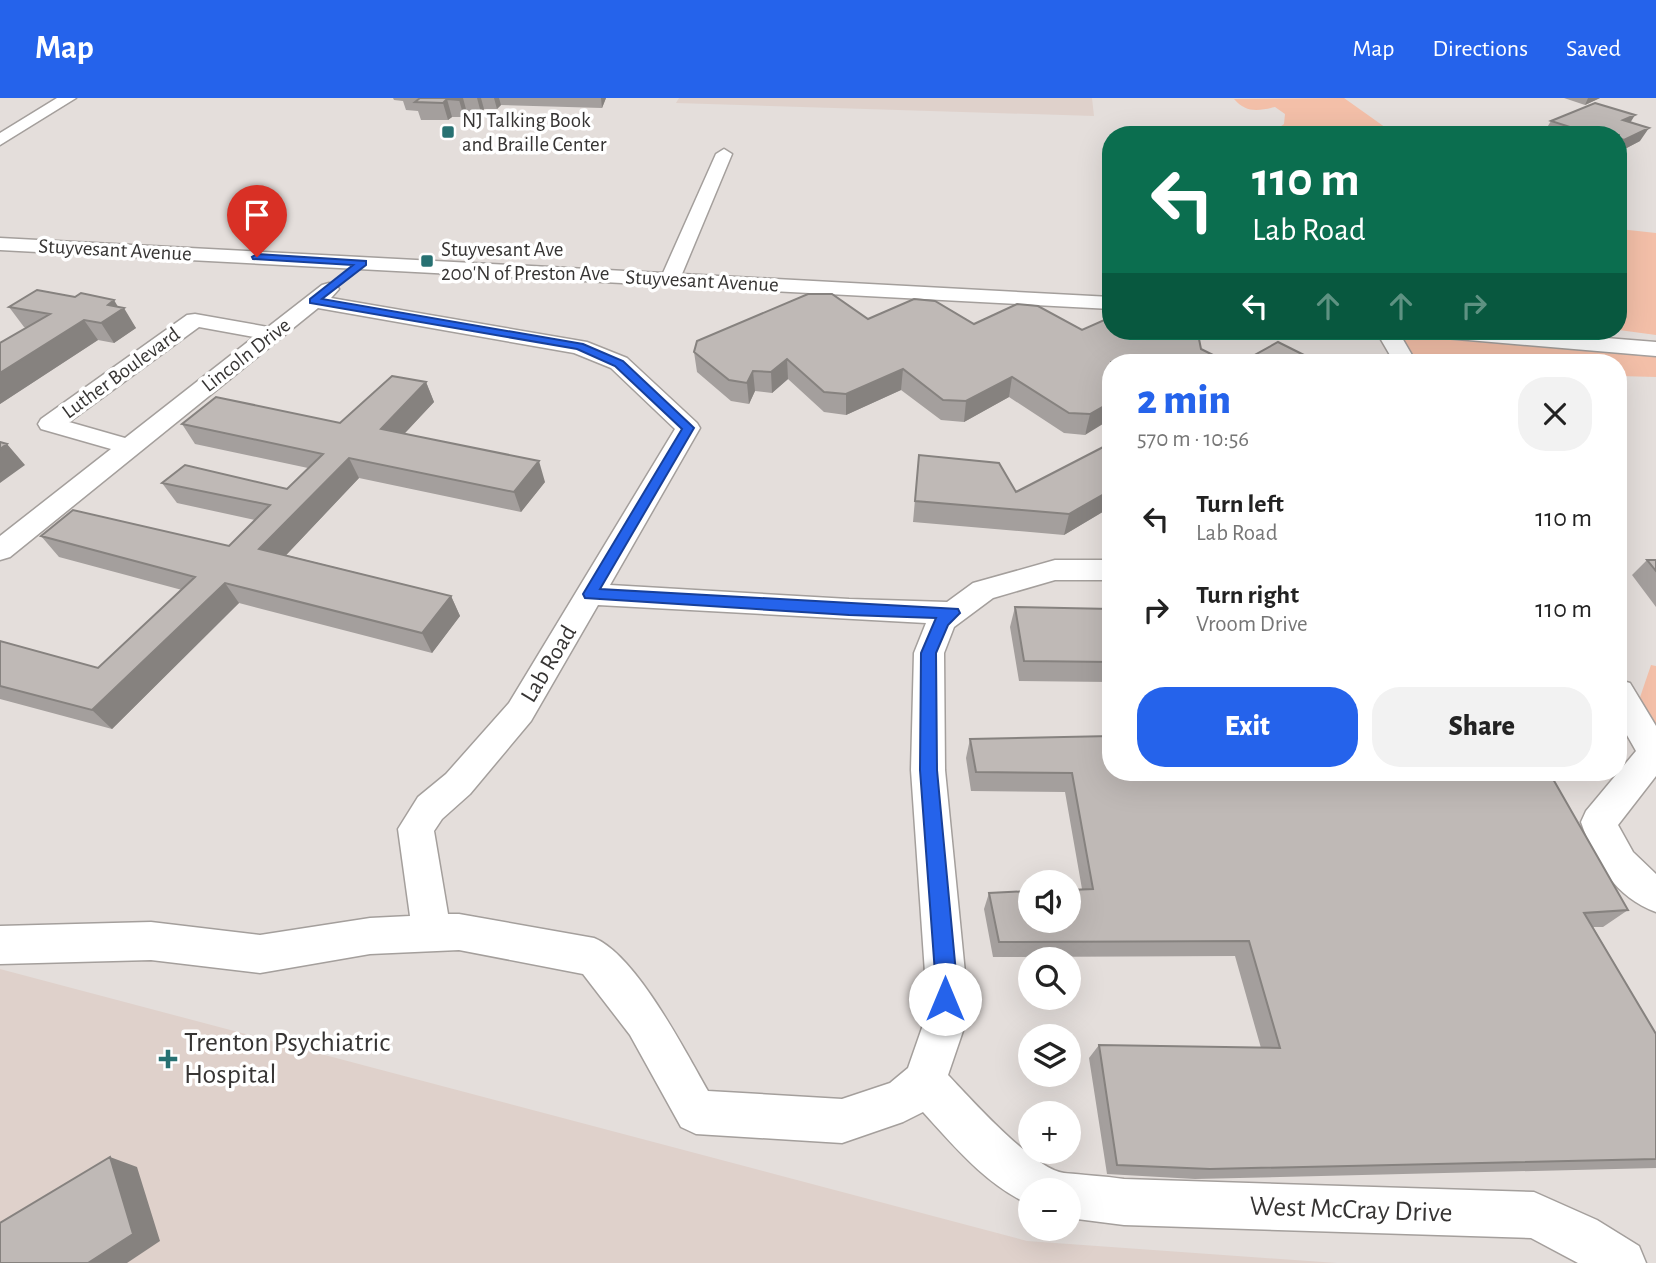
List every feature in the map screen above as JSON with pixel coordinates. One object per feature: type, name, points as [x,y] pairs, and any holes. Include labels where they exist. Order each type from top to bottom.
[{"type":"street","points":[[0,140],[68,98]]},
{"type":"street","points":[[670,279],[724,154]]},
{"type":"street","name":"Stuyvesant Avenue","points":[[0,244],[1102,303]]},
{"type":"street","name":"Lincoln Drive","points":[[0,550],[363,263]]},
{"type":"street","points":[[314,301],[579,346],[619,363],[688,428],[590,594],[849,610],[953,613]]},
{"type":"street","name":"Luther Boulevard","points":[[130,447],[50,424],[195,320],[273,334]]},
{"type":"street","points":[[1550,340],[1656,349]]},
{"type":"street","points":[[3,945],[151,941],[260,954],[370,936],[459,932],[594,957],[645,1020],[696,1112],[842,1121],[904,1100],[923,1082],[944,1025],[946,973],[928,770],[929,653],[942,621],[983,590],[1055,570],[1102,570]]},
{"type":"street","name":"Lab Road","points":[[432,933],[416,829],[430,808],[458,784],[520,712],[590,594]]},
{"type":"street","points":[[1627,706],[1655,755],[1599,822],[1606,845],[1629,876],[1656,895]]},
{"type":"street","points":[[923,1082],[1005,1162],[1025,1178]]},
{"type":"street","name":"West McCray Drive","points":[[1081,1196],[1125,1202],[1534,1216],[1580,1237],[1622,1263]]},
{"type":"shaded area","points":[[679,98],[1092,98],[1094,116],[676,103]]},
{"type":"shaded area","points":[[1344,98],[1383,126],[1281,126],[1285,114],[1275,107],[1248,109],[1234,99]]},
{"type":"shaded area","points":[[1627,230],[1656,233],[1656,335],[1627,331]]},
{"type":"shaded area","points":[[1403,340],[1452,340],[1656,356],[1656,377],[1627,376],[1627,354],[1411,354]]},
{"type":"shaded area","points":[[1651,665],[1656,666],[1656,735],[1635,712]]},
{"type":"shaded area","name":"Trenton Psychiatric Hospital","points":[[0,969],[1018,1239],[1018,1241],[1337,1263],[0,1263]]},
{"type":"building","points":[[420,98],[461,98],[447,99],[443,103],[415,102]]},
{"type":"building","points":[[1595,103],[1635,115],[1623,120],[1649,128],[1627,139],[1627,126],[1567,126],[1551,121]]},
{"type":"building","points":[[37,290],[75,297],[81,293],[114,300],[108,305],[124,308],[101,323],[84,320],[0,373],[0,343],[50,314],[9,307]]},
{"type":"building","points":[[808,294],[832,294],[868,319],[914,299],[935,301],[974,324],[1017,304],[1038,306],[1082,330],[1102,321],[1102,340],[1199,340],[1201,349],[1211,354],[1102,354],[1102,407],[1090,414],[1069,413],[1012,377],[966,401],[943,400],[903,369],[846,394],[824,392],[787,359],[771,372],[753,371],[747,383],[729,380],[694,352],[697,341]]},
{"type":"building","points":[[1278,342],[1302,354],[1256,354]]},
{"type":"building","points":[[392,376],[426,382],[381,429],[539,461],[514,492],[349,458],[259,549],[451,596],[422,633],[225,583],[92,710],[0,686],[0,641],[98,668],[195,577],[41,536],[73,510],[229,546],[270,505],[162,483],[185,465],[287,489],[323,454],[182,424],[216,397],[340,423]]},
{"type":"building","points":[[1102,448],[1102,495],[1069,514],[915,501],[919,455],[999,463],[1016,492]]},
{"type":"building","points":[[1647,560],[1656,560],[1656,571]]},
{"type":"building","points":[[1015,607],[1102,609],[1102,662],[1024,661]]},
{"type":"building","points":[[1102,736],[1102,781],[1554,781],[1628,910],[1584,913],[1656,1034],[1656,1159],[1210,1169],[1117,1165],[1099,1045],[1280,1048],[1249,941],[999,942],[989,893],[1018,892],[1018,933],[1081,933],[1081,890],[1093,889],[1072,773],[976,772],[970,739]]},
{"type":"building","points":[[110,1157],[133,1234],[88,1263],[0,1263],[0,1223]]},
{"type":"place","name":"NJ Talking Book and Braille Center","points":[[448,132]]},
{"type":"place","name":"Stuyvesant Ave 200'N of Preston Ave","points":[[427,261]]},
{"type":"place","name":"Trenton Psychiatric Hospital","points":[[168,1059]]},
{"type":"route","points":[[257,257],[363,263],[314,301],[579,346],[619,363],[688,428],[590,594],[849,610],[953,613],[942,621],[929,653],[928,770],[946,973],[945,999]]}]
